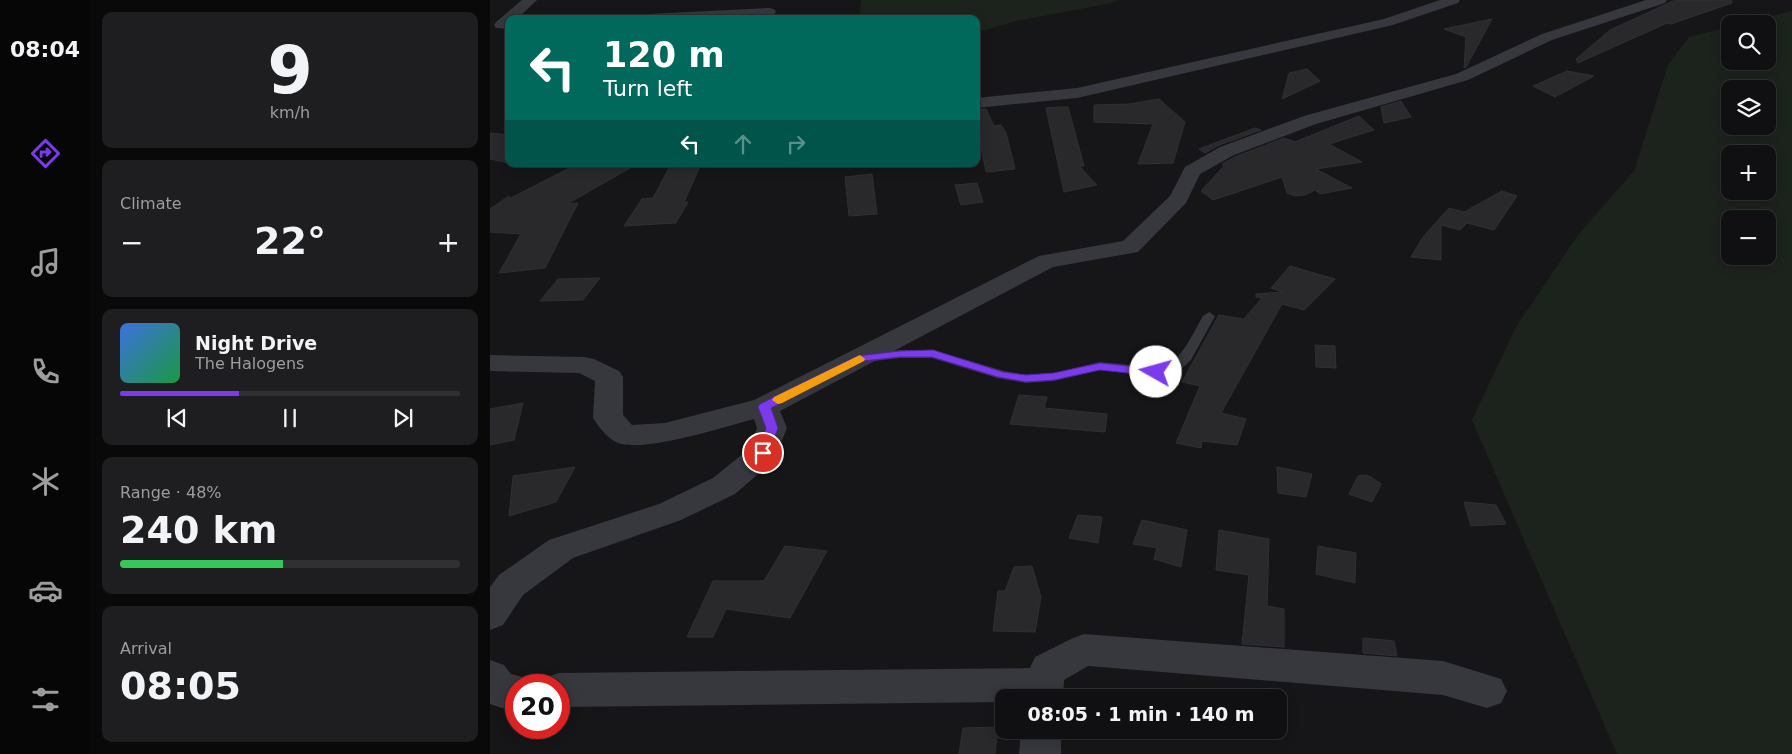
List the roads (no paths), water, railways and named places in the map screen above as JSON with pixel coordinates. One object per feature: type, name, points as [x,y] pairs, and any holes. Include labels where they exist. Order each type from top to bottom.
[{"type":"street","points":[[514,15],[530,0]]},
{"type":"street","points":[[980,103],[1077,93],[1388,22],[1453,0]]},
{"type":"street","points":[[490,363],[584,365],[609,377],[608,418],[625,435],[665,433],[764,407],[1047,261],[1130,248],[1179,199],[1192,171],[1227,151],[1310,120],[1462,77],[1547,37],[1660,0]]},
{"type":"street","points":[[709,15],[769,12]]},
{"type":"street","points":[[490,615],[511,585],[561,550],[670,512],[724,486],[763,453],[772,428],[764,407]]},
{"type":"street","points":[[1044,689],[1049,669],[1084,650],[1443,678],[1487,691]]},
{"type":"street","points":[[490,677],[502,691],[505,691]]},
{"type":"street","points":[[570,690],[995,691]]},
{"type":"street","points":[[1040,754],[1041,739]]},
{"type":"lane","points":[[901,337],[933,354],[1002,375],[1020,378],[1054,376],[1100,366],[1164,372],[1175,367],[1186,357],[1209,316]]},
{"type":"lane","points":[[860,358],[900,354],[933,354]]}]
